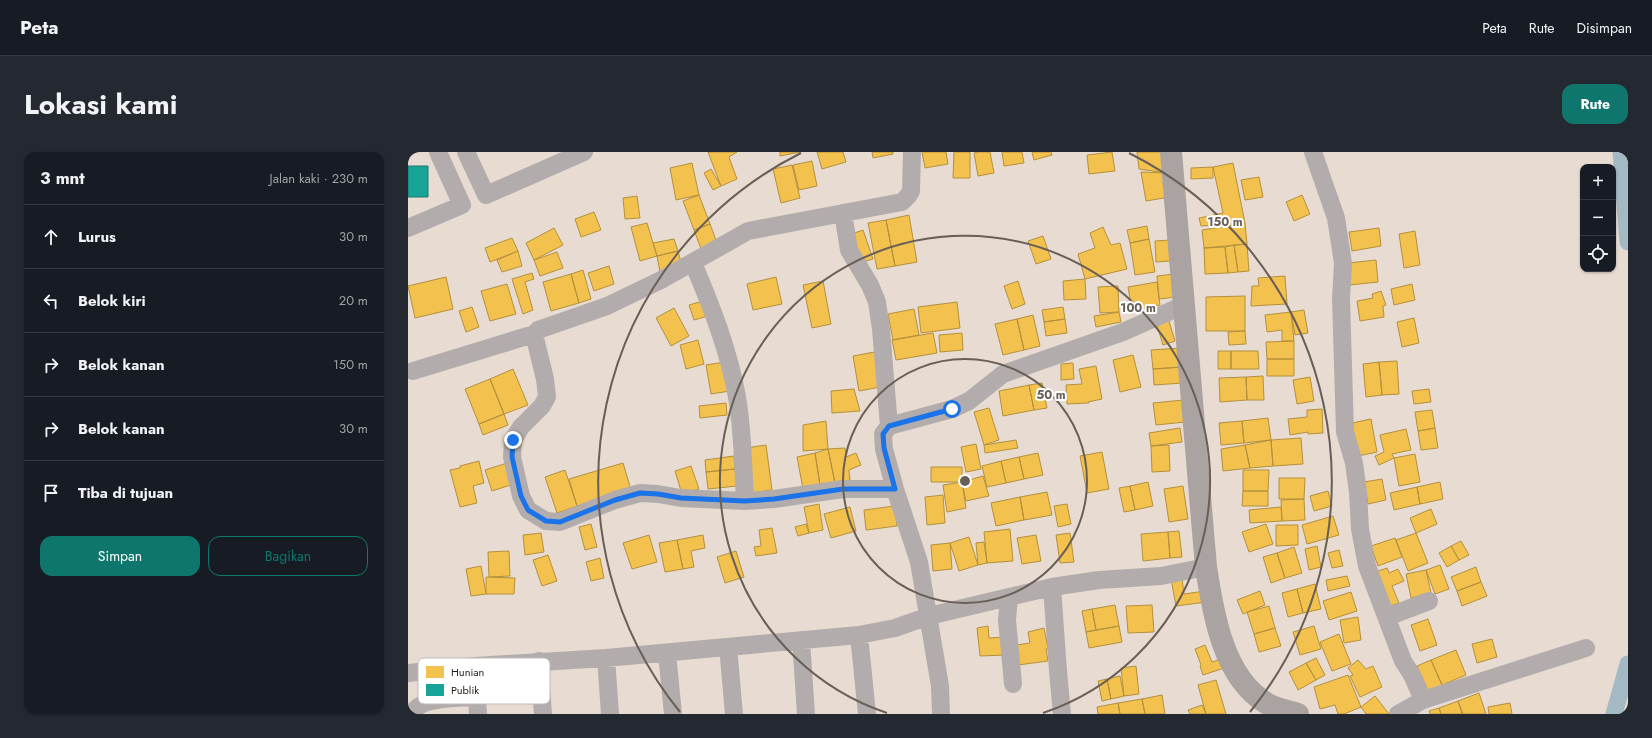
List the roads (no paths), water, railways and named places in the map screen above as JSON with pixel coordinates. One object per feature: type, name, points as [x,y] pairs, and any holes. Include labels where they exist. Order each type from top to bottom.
[{"type":"main road","points":[[1170,152],[1206,567],[1212,606],[1220,635],[1238,676],[1250,692],[1267,704],[1296,714]]},
{"type":"street","points":[[408,228],[462,205],[438,152]]},
{"type":"street","points":[[466,152],[486,195],[584,152]]},
{"type":"street","points":[[413,371],[534,334],[538,330],[607,306],[693,263],[748,231],[902,202],[911,191],[912,152]]},
{"type":"street","points":[[1313,152],[1336,218],[1343,263],[1341,299],[1344,420],[1345,432],[1354,463],[1358,492],[1360,529],[1367,566],[1403,660],[1412,675],[1423,700]]},
{"type":"street","points":[[843,213],[849,250],[870,285],[877,302],[881,329],[889,426]]},
{"type":"street","points":[[693,263],[727,356],[737,396],[741,432],[745,501]]},
{"type":"street","points":[[941,714],[940,686],[919,562],[895,489],[884,448],[883,434],[889,426],[952,409],[969,401],[1003,374],[1123,332],[1184,305]]},
{"type":"street","points":[[534,334],[545,378],[547,397],[542,406],[521,427],[513,440],[512,457],[521,496],[528,510],[546,521],[560,522],[615,500],[640,493],[681,498],[745,501],[774,499],[843,489],[895,489]]},
{"type":"street","points":[[550,661],[606,658],[860,635],[895,628],[929,616],[1052,587],[1098,580],[1161,576],[1206,567]]},
{"type":"street","points":[[1052,587],[1062,714]]},
{"type":"street","points":[[1009,597],[1007,620],[1013,684]]},
{"type":"street","points":[[1387,617],[1429,601]]},
{"type":"street","points":[[860,635],[867,714]]},
{"type":"street","points":[[801,640],[806,714]]},
{"type":"street","points":[[728,647],[734,714]]},
{"type":"street","points":[[1398,714],[1423,700],[1586,648]]},
{"type":"street","points":[[667,652],[673,714]]},
{"type":"street","points":[[606,658],[610,714]]},
{"type":"street","points":[[408,673],[418,672]]},
{"type":"street","points":[[412,714],[414,709],[426,704]]},
{"type":"street","points":[[542,704],[543,714]]},
{"type":"waterway","points":[[1621,152],[1628,242]]},
{"type":"waterway","points":[[1614,714],[1628,664]]}]
